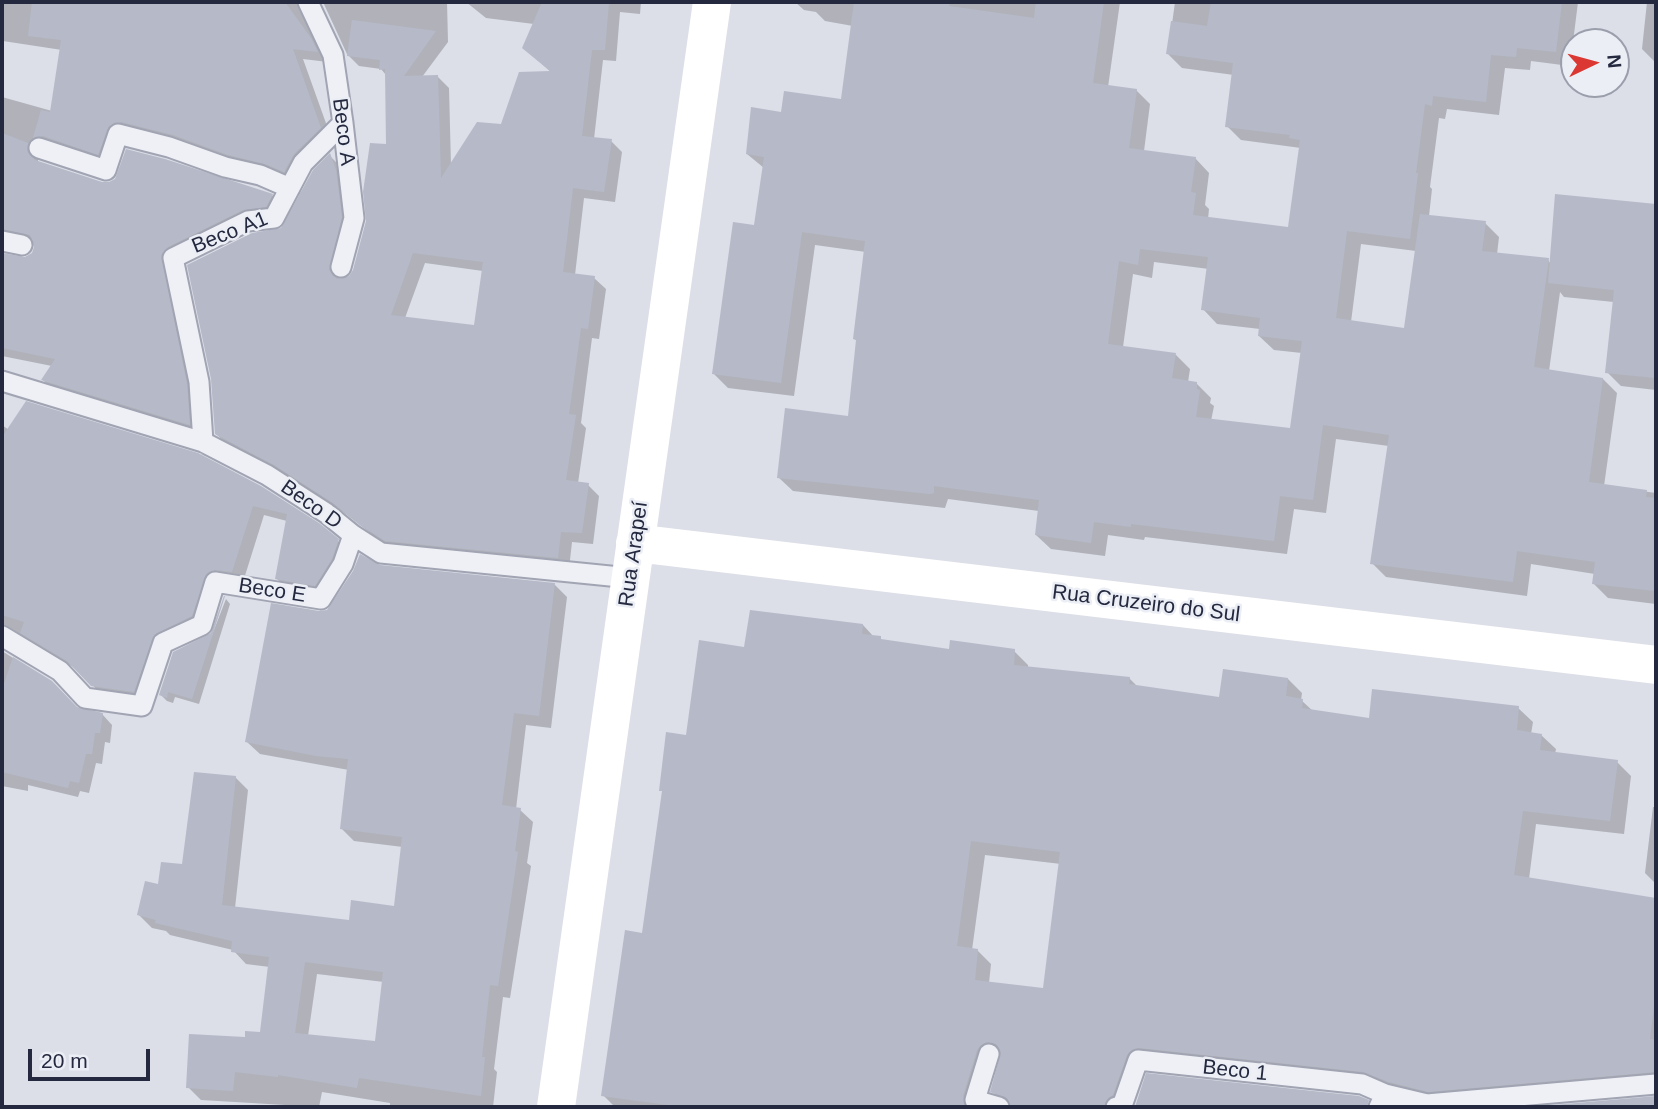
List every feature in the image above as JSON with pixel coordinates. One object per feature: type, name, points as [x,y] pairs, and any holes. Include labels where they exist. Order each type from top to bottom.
[{"type":"street","name":"Rua Arapeí","points":[[560,1107],[712,2]]},
{"type":"street","name":"Rua Cruzeiro do Sul","points":[[633,561],[1656,666]]},
{"type":"lane","name":"Beco A","points":[[308,2],[333,55],[343,123],[354,218],[341,267]]},
{"type":"lane","name":"Beco A1","points":[[203,442],[199,382],[173,258],[248,221],[274,218],[303,163],[343,123]]},
{"type":"lane","points":[[39,148],[106,170],[118,134],[260,175],[290,188]]},
{"type":"lane","points":[[2,241],[22,244]]},
{"type":"lane","name":"Beco D","points":[[2,381],[203,442],[267,475],[381,553],[633,561]]},
{"type":"lane","name":"Beco E","points":[[2,636],[60,671],[85,698],[142,706],[163,642],[202,625],[215,582],[321,599],[343,564],[353,535]]},
{"type":"lane","points":[[989,1054],[975,1100],[999,1107]]},
{"type":"lane","name":"Beco 1","points":[[1116,1107],[1122,1106],[1138,1060],[1362,1084],[1382,1101]]},
{"type":"lane","points":[[1382,1101],[1427,1104],[1656,1084]]},
{"type":"building","points":[[32,2],[285,2],[318,52],[293,49],[321,128],[294,154],[284,172],[173,135],[121,122],[109,126],[98,155],[43,136],[33,138],[41,110],[50,112],[61,40],[28,36]]},
{"type":"building","points":[[542,2],[609,2],[605,50],[592,50],[582,136],[612,139],[604,192],[573,188],[563,272],[595,276],[588,329],[581,328],[569,414],[576,415],[566,480],[589,483],[582,533],[561,532],[558,558],[385,541],[274,465],[215,434],[211,379],[187,265],[252,233],[281,228],[313,170],[330,153],[336,170],[342,217],[329,270],[337,279],[349,276],[366,221],[363,192],[370,143],[386,144],[385,69],[379,70],[380,60],[347,56],[352,20],[436,31],[404,76],[438,75],[441,178],[477,122],[501,124],[519,72],[550,71],[522,48]],"holes":[[[413,253],[483,262],[474,325],[391,315]]]},
{"type":"building","points":[[854,2],[950,2],[949,6],[1034,18],[1036,2],[1104,2],[1093,83],[1137,89],[1129,148],[1196,157],[1191,192],[1196,193],[1193,215],[1288,227],[1300,140],[1289,138],[1290,135],[1225,127],[1233,63],[1166,54],[1171,21],[1207,26],[1211,2],[1562,2],[1556,52],[1517,48],[1516,57],[1491,55],[1486,102],[1433,96],[1432,106],[1425,104],[1410,239],[1347,231],[1336,318],[1404,328],[1420,214],[1486,221],[1482,251],[1549,258],[1534,367],[1603,378],[1589,482],[1647,490],[1646,497],[1656,498],[1656,591],[1592,584],[1595,562],[1517,551],[1513,582],[1370,564],[1389,435],[1323,425],[1313,500],[1280,496],[1274,541],[1094,522],[1091,543],[1035,535],[1039,500],[934,486],[934,493],[930,494],[777,478],[785,408],[848,416],[856,340],[853,339],[865,241],[802,232],[781,383],[712,374],[733,222],[754,225],[764,157],[746,154],[751,107],[781,112],[784,91],[841,99]],"holes":[[[1140,249],[1208,257],[1201,310],[1260,318],[1258,336],[1302,341],[1290,428],[1196,417],[1200,390],[1197,389],[1197,382],[1172,378],[1176,353],[1108,344],[1119,261],[1138,265]]]},
{"type":"building","points":[[2,133],[28,143],[27,151],[35,160],[102,182],[115,179],[126,149],[273,194],[266,207],[243,210],[168,247],[161,255],[187,384],[190,425],[41,380],[55,359],[2,348],[2,253],[25,257],[32,253],[34,247],[30,235],[2,229]]},
{"type":"building","points":[[1555,194],[1656,204],[1656,378],[1605,373],[1614,290],[1548,283]]},
{"type":"building","points":[[26,401],[198,453],[261,486],[319,523],[339,539],[332,559],[315,586],[275,579],[287,514],[253,506],[232,572],[216,570],[207,573],[192,616],[154,635],[134,692],[91,686],[67,661],[20,633],[24,622],[2,615],[2,437]]},
{"type":"building","points":[[360,554],[380,565],[555,583],[539,716],[514,713],[502,805],[521,808],[515,851],[518,852],[498,986],[490,985],[482,1057],[485,1057],[481,1096],[359,1078],[357,1088],[278,1075],[235,1072],[233,1091],[186,1088],[189,1034],[245,1037],[245,1031],[260,1032],[269,957],[231,952],[232,941],[155,923],[156,920],[137,915],[145,881],[158,884],[161,862],[182,864],[194,772],[236,776],[222,905],[349,920],[351,900],[394,906],[402,837],[340,829],[348,759],[316,756],[245,742],[271,603],[327,610],[353,571]],"holes":[[[305,962],[383,972],[375,1041],[295,1033]]]},
{"type":"building","points":[[224,596],[192,699],[168,692],[167,698],[159,695],[173,652],[211,633]]},
{"type":"building","points":[[750,610],[863,624],[862,634],[881,636],[881,639],[949,649],[950,640],[1015,649],[1014,665],[1130,677],[1129,684],[1219,697],[1223,669],[1288,678],[1286,696],[1303,699],[1302,708],[1369,718],[1372,689],[1519,706],[1517,730],[1542,734],[1540,750],[1618,760],[1610,821],[1523,811],[1514,875],[1656,898],[1656,989],[1650,1039],[1656,1040],[1656,1072],[1428,1092],[1363,1072],[1139,1048],[1133,1049],[1127,1055],[1113,1095],[1108,1098],[1104,1107],[1011,1107],[1007,1098],[990,1092],[1001,1052],[997,1045],[987,1042],[977,1050],[963,1096],[965,1107],[683,1107],[601,1096],[625,930],[642,933],[662,791],[659,791],[666,732],[686,735],[699,640],[744,647]],"holes":[[[971,841],[1060,852],[1043,988],[975,980],[978,949],[957,946]]]},
{"type":"building","points":[[13,657],[52,681],[77,707],[103,713],[100,733],[95,733],[92,754],[86,754],[79,783],[70,781],[68,788],[2,772],[2,690]]},
{"type":"building","points":[[1146,1073],[1359,1096],[1369,1100],[1367,1107],[1135,1107]]},
{"type":"building","points":[[1656,1096],[1656,1107],[1531,1107]]}]
